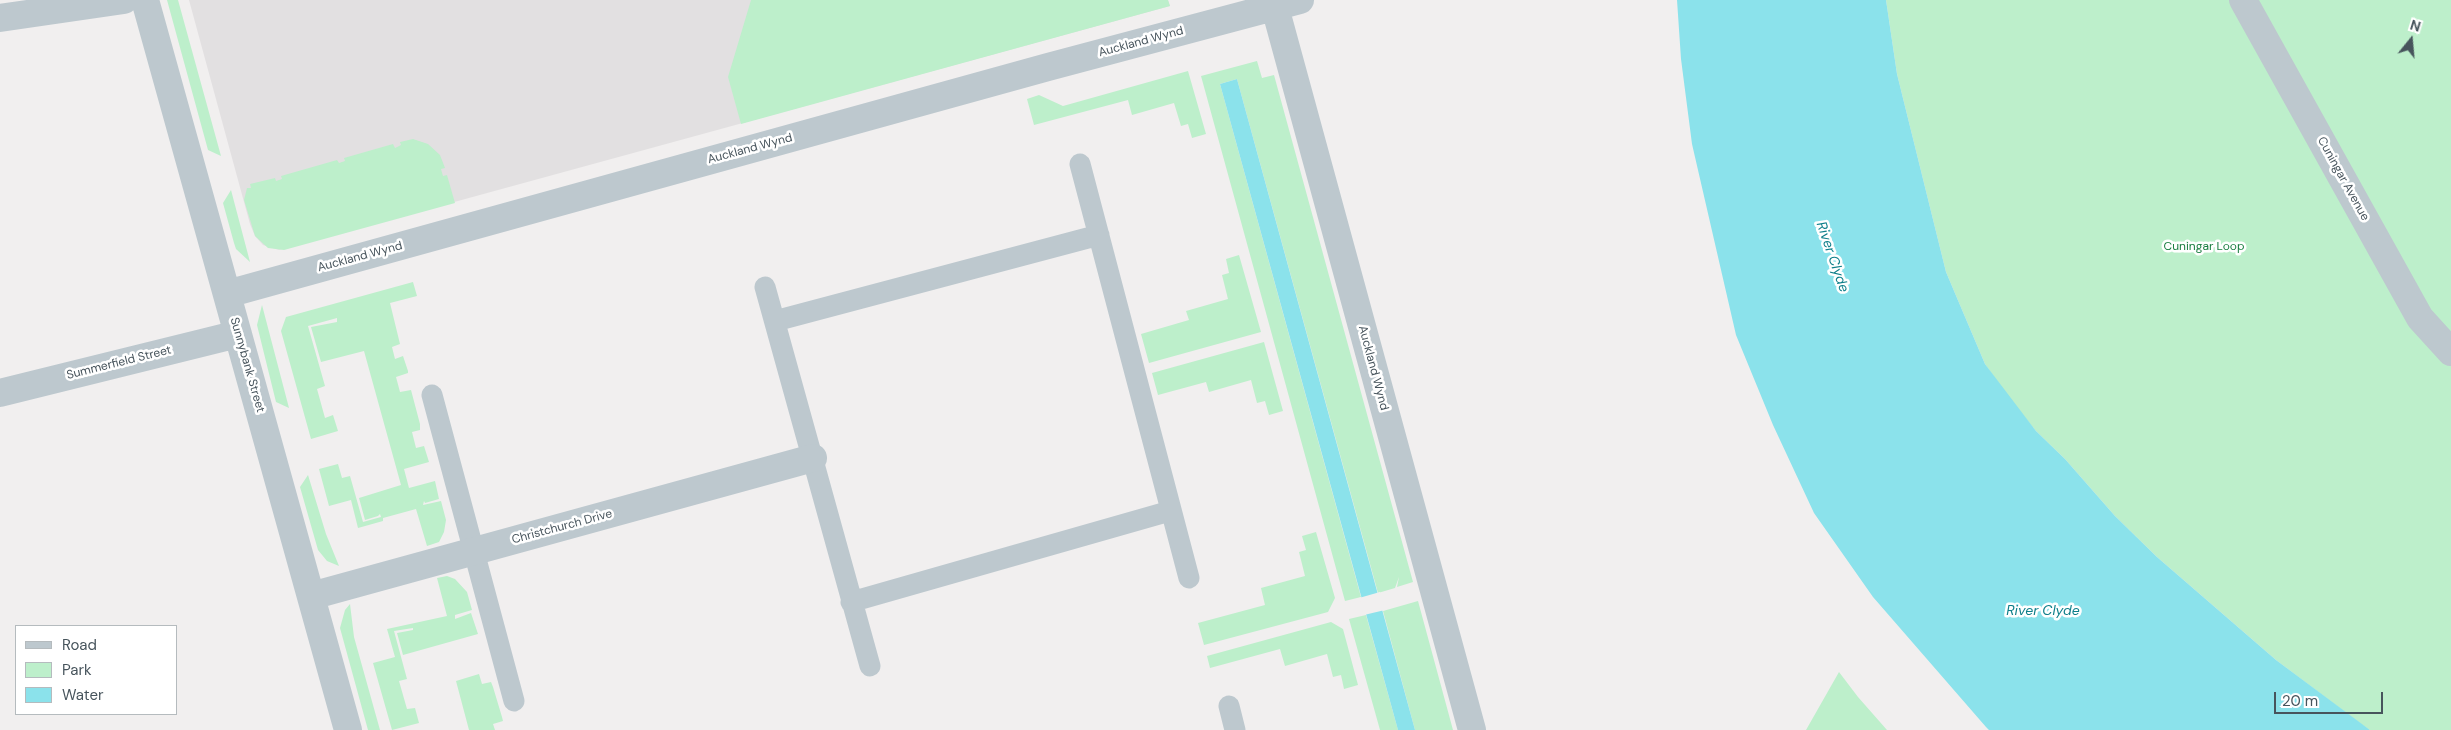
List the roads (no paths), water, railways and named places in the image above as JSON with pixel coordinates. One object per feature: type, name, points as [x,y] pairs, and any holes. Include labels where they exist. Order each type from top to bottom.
[{"type":"street","points":[[0,18],[124,0]]},
{"type":"street","name":"Sunnybank Street","points":[[145,0],[348,730]]},
{"type":"street","name":"Cuningar Avenue","points":[[2243,0],[2420,318],[2451,352]]},
{"type":"street","name":"Auckland Wynd","points":[[227,294],[1282,2],[1472,730]]},
{"type":"street","name":"Summerfield Street","points":[[0,393],[238,334]]},
{"type":"street","name":"Christchurch Drive","points":[[311,596],[812,458]]},
{"type":"lane","points":[[1080,164],[1189,578]]},
{"type":"lane","points":[[775,321],[1099,235]]},
{"type":"lane","points":[[765,287],[870,666]]},
{"type":"lane","points":[[432,395],[514,701]]},
{"type":"lane","points":[[851,602],[1170,511]]},
{"type":"lane","points":[[1229,706],[1235,730]]},
{"type":"water","name":"River Clyde","points":[[1677,0],[1886,0],[1897,74],[1946,272],[1985,364],[2036,431],[2065,459],[2115,516],[2157,557],[2276,660],[2370,730],[1989,730],[1986,727],[1873,597],[1814,513],[1773,425],[1736,335],[1692,144],[1681,59]]},
{"type":"water","points":[[1237,79],[1415,730],[1398,730],[1220,84]]},
{"type":"park label","name":"Cuningar Loop","points":[[2204,247]]}]
